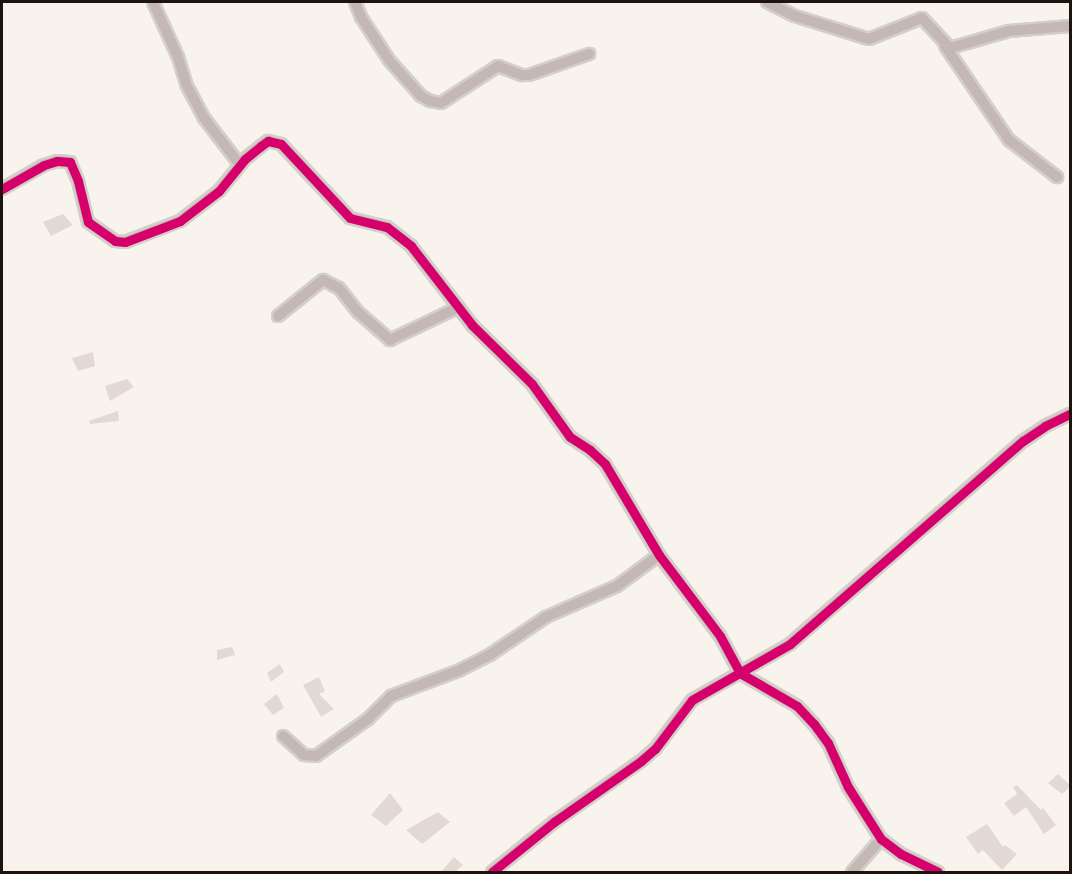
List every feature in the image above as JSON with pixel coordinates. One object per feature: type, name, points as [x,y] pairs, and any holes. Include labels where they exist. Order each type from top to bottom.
[{"type":"street","points":[[153,2],[178,57],[186,84],[204,118],[240,165]]},
{"type":"street","points":[[355,2],[361,17],[389,60],[421,96],[430,101],[441,103],[498,66],[522,75],[529,75],[589,54]]},
{"type":"street","points":[[767,2],[795,16],[869,39],[922,18],[945,46],[1009,140],[1057,177]]},
{"type":"street","points":[[945,46],[956,48],[982,37],[1009,31],[1071,26]]},
{"type":"street","points":[[2,189],[44,165],[57,161],[70,162],[78,182],[88,222],[115,241],[125,242],[180,221],[219,191],[245,159],[268,141],[281,144],[350,218],[387,226],[399,234],[488,343],[511,361],[532,384],[570,438],[590,450],[605,464],[659,555],[720,636],[740,673],[796,706],[814,724],[828,743],[854,796],[880,839],[901,854],[938,873]]},
{"type":"street","points":[[278,316],[323,280],[339,288],[358,312],[390,340],[459,307]]},
{"type":"street","points":[[492,873],[554,822],[655,749],[692,700],[790,644],[815,624],[889,555],[1023,441],[1045,426],[1071,414]]},
{"type":"street","points":[[283,736],[304,755],[316,756],[368,718],[391,696],[458,671],[491,654],[546,617],[617,586],[659,555]]},
{"type":"street","points":[[852,873],[880,839]]},
{"type":"building","points":[[63,214],[73,225],[51,236],[43,222]]},
{"type":"building","points":[[93,352],[95,366],[78,371],[72,358]]},
{"type":"building","points":[[127,379],[134,387],[110,401],[105,386]]},
{"type":"building","points":[[118,411],[119,421],[90,424],[89,421]]},
{"type":"building","points":[[232,647],[235,655],[217,660],[217,650]]},
{"type":"building","points":[[280,664],[284,672],[271,682],[267,673]]},
{"type":"building","points":[[319,677],[325,691],[319,694],[334,709],[321,717],[303,685]]},
{"type":"building","points":[[277,694],[284,708],[273,715],[264,704]]},
{"type":"building","points":[[1058,774],[1071,786],[1062,794],[1048,783]]},
{"type":"building","points":[[1017,785],[1041,810],[1043,808],[1056,825],[1044,834],[1026,807],[1014,816],[1004,803],[1017,794],[1013,787]]},
{"type":"building","points":[[390,793],[403,810],[386,826],[371,815]]},
{"type":"building","points":[[438,812],[450,822],[422,844],[406,830]]},
{"type":"building","points":[[987,824],[1003,847],[1005,845],[1017,854],[1002,870],[983,850],[978,854],[966,837]]},
{"type":"building","points":[[454,857],[463,865],[454,873],[440,873]]},
{"type":"cycle path","points":[[2,189],[44,165],[57,161],[70,162],[78,181],[88,222],[115,241],[125,242],[180,221],[219,191],[245,159],[261,146],[268,141],[281,144],[350,218],[387,227],[411,246],[472,325],[532,384],[570,437],[590,450],[605,464],[659,555],[720,636],[740,673],[797,706],[828,743],[848,787],[881,839],[901,854],[938,872]]},
{"type":"cycle path","points":[[492,872],[554,822],[655,749],[692,700],[790,644],[1023,441],[1045,426],[1070,414]]}]
